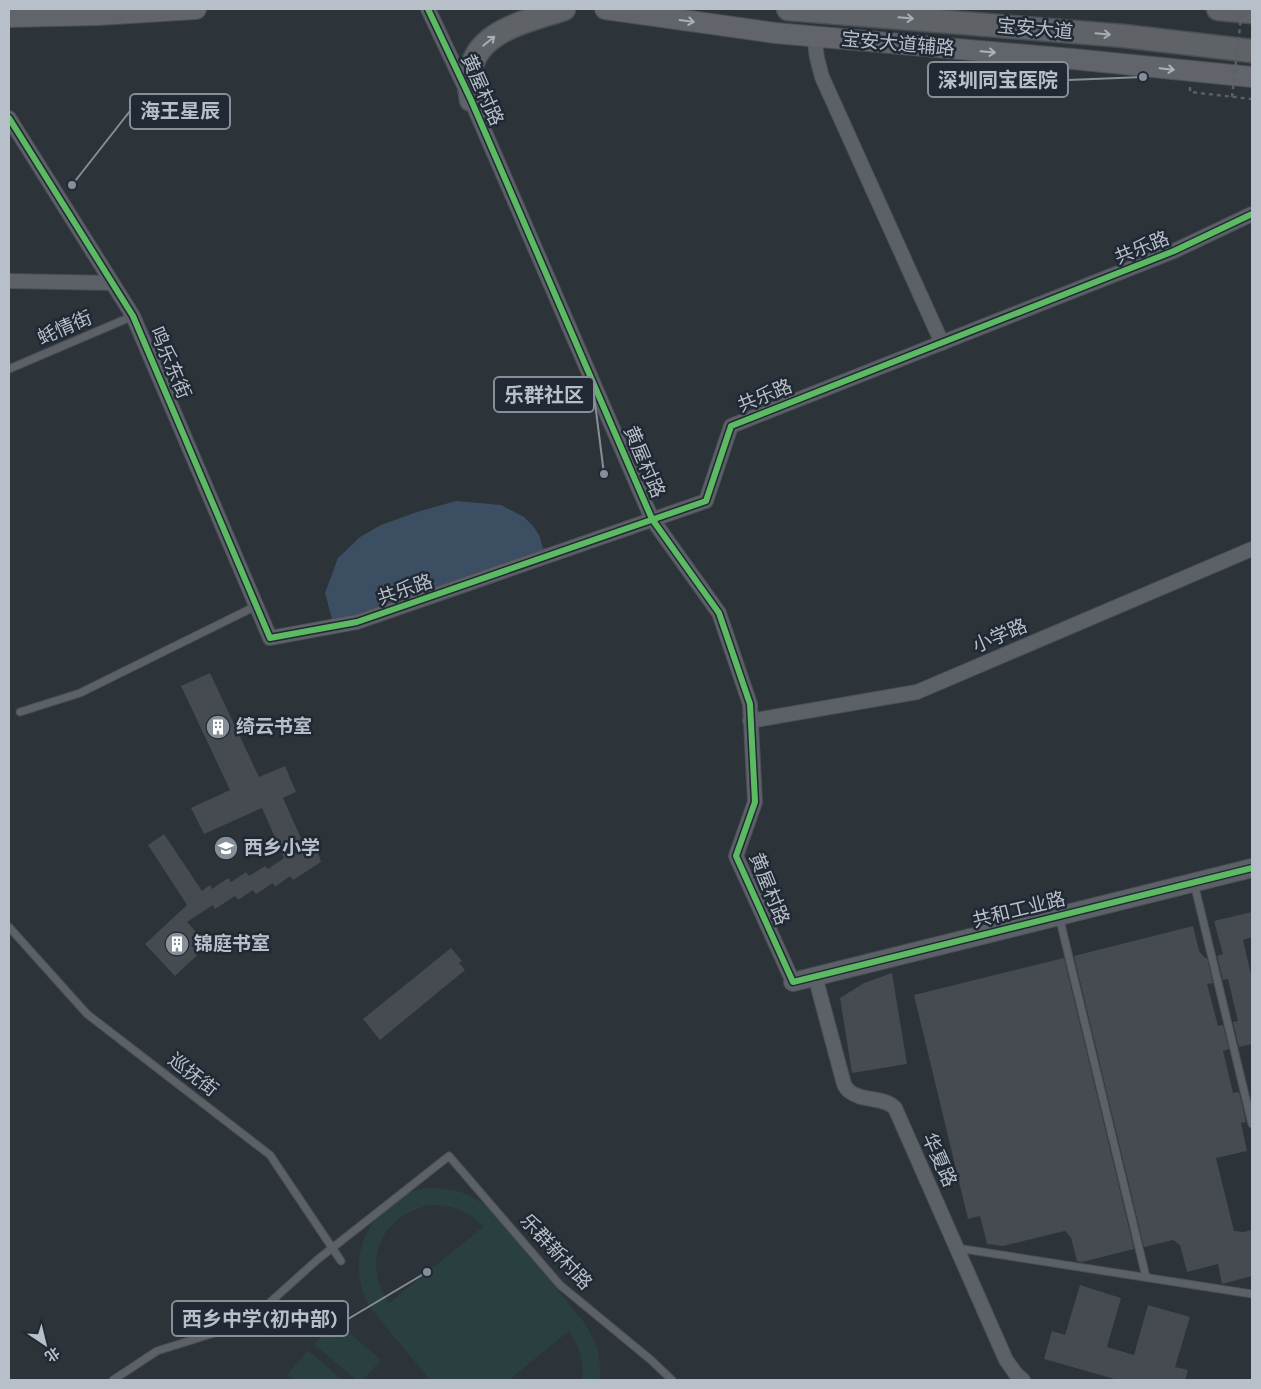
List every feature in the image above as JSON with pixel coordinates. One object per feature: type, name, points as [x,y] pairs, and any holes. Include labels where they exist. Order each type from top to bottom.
[{"type":"main road","points":[[9,18],[196,9]]},
{"type":"main road","points":[[471,100],[468,87],[470,71],[474,58],[480,48],[491,38],[506,29],[564,9]]},
{"type":"main road","name":"宝安大道辅路","points":[[604,9],[774,33],[1073,59],[1252,77]]},
{"type":"main road","name":"宝安大道","points":[[788,9],[1124,36],[1252,51]]},
{"type":"main road","points":[[1218,9],[1252,12]]},
{"type":"street","name":"黄屋村路","points":[[428,9],[471,100],[652,519],[720,613],[750,704],[755,802],[736,856],[793,982]]},
{"type":"street","points":[[814,36],[822,77],[942,343]]},
{"type":"street","name":"鸣乐东街","points":[[9,118],[133,316],[270,638]]},
{"type":"street","name":"共乐路","points":[[270,638],[357,622],[706,501],[731,426],[1174,251],[1252,214]]},
{"type":"street","points":[[9,281],[112,283]]},
{"type":"street","name":"小学路","points":[[750,721],[917,692],[1252,548]]},
{"type":"street","name":"共和工业路","points":[[793,982],[1252,868]]},
{"type":"street","name":"华夏路","points":[[815,976],[844,1084],[849,1091],[856,1095],[890,1103],[895,1108],[1006,1360],[1023,1380]]},
{"type":"lane","name":"蚝情街","points":[[9,369],[133,316]]},
{"type":"lane","points":[[20,712],[80,693],[256,606]]},
{"type":"lane","points":[[1194,882],[1252,1124]]},
{"type":"lane","points":[[1059,916],[1146,1277]]},
{"type":"lane","name":"巡抚街","points":[[9,926],[87,1014],[270,1155],[341,1261]]},
{"type":"lane","name":"乐群新村路","points":[[332,1248],[449,1156],[560,1285],[672,1380]]},
{"type":"lane","points":[[113,1380],[156,1352],[243,1324],[332,1248]]},
{"type":"lane","points":[[957,1248],[1252,1294]]},
{"type":"path","points":[[1232,97],[1242,9]]},
{"type":"path","points":[[1190,86],[1190,92],[1194,93],[1252,99]]},
{"type":"green space","points":[[429,1188],[449,1189],[466,1194],[481,1202],[496,1215],[583,1321],[599,1356],[599,1380],[582,1380],[583,1367],[580,1354],[576,1342],[569,1331],[509,1380],[430,1380],[370,1307],[362,1288],[359,1273],[359,1258],[363,1243],[377,1217],[387,1206],[403,1195]],"holes":[[[431,1205],[460,1210],[478,1221],[483,1227],[389,1303],[381,1287],[377,1271],[377,1256],[381,1242],[388,1229],[399,1219],[414,1210]]]},
{"type":"green space","points":[[335,1320],[381,1360],[363,1380],[356,1380],[314,1344]]},
{"type":"green space","points":[[308,1350],[342,1380],[294,1380],[287,1375]]},
{"type":"water","points":[[456,501],[501,505],[524,517],[539,535],[544,551],[353,616],[332,619],[325,593],[338,558],[360,537],[381,525]]},
{"type":"building","points":[[210,673],[259,777],[285,766],[296,792],[283,798],[304,845],[314,839],[321,862],[293,880],[290,876],[275,887],[273,883],[256,894],[253,890],[238,900],[235,896],[215,909],[213,905],[187,922],[208,945],[175,976],[145,944],[187,905],[148,845],[164,834],[202,891],[210,885],[212,889],[228,878],[231,882],[246,872],[249,876],[265,866],[268,869],[284,858],[262,808],[204,834],[191,808],[230,790],[181,686]]},
{"type":"building","points":[[1252,912],[1252,937],[1243,940],[1252,979],[1252,1044],[1239,1047],[1233,1022],[1238,1021],[1228,979],[1223,980],[1217,956],[1223,954],[1214,921]]},
{"type":"building","points":[[1193,926],[1199,951],[1207,958],[1213,983],[1207,984],[1218,1026],[1223,1025],[1229,1049],[1223,1051],[1233,1093],[1239,1092],[1246,1122],[1241,1123],[1247,1151],[1216,1158],[1234,1231],[1252,1230],[1252,1276],[1222,1284],[1218,1264],[1187,1272],[1180,1245],[1173,1240],[1144,1247],[1074,956]]},
{"type":"building","points":[[451,948],[462,961],[459,963],[465,970],[380,1040],[363,1019]]},
{"type":"building","points":[[1064,958],[1134,1249],[1082,1262],[1077,1261],[1071,1238],[1065,1231],[1003,1246],[987,1244],[980,1216],[968,1219],[914,995]]},
{"type":"building","points":[[892,973],[907,1064],[852,1073],[840,998],[864,983]]},
{"type":"building","points":[[1080,1285],[1121,1298],[1107,1347],[1134,1355],[1148,1305],[1190,1317],[1175,1367],[1188,1370],[1185,1380],[1118,1380],[1044,1359],[1052,1331],[1065,1335]]},
{"type":"cycle path","points":[[428,9],[471,100],[652,519],[719,613],[750,704],[755,802],[736,856],[793,982],[1252,868]]},
{"type":"cycle path","points":[[9,118],[133,316],[270,638],[357,622],[706,501],[731,426],[1174,251],[1252,214]]},
{"type":"place","name":"深圳同宝医院","points":[[1143,77]]},
{"type":"place","name":"海王星辰","points":[[72,185]]},
{"type":"place","name":"乐群社区","points":[[604,474]]},
{"type":"place","name":"绮云书室","points":[[218,727]]},
{"type":"place","name":"西乡小学","points":[[226,848]]},
{"type":"place","name":"锦庭书室","points":[[177,944]]},
{"type":"place","name":"西乡中学(初中部)","points":[[427,1272]]}]
